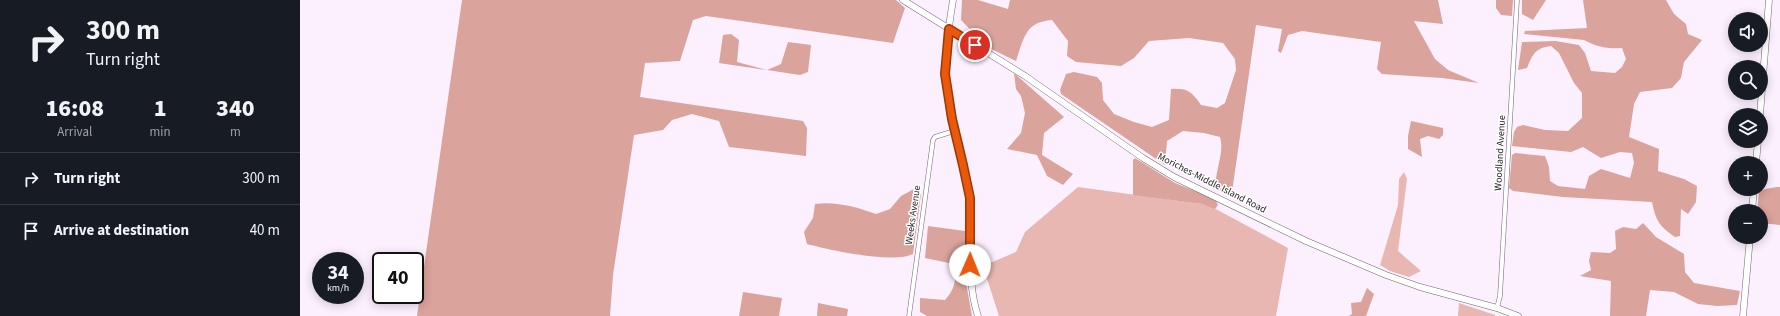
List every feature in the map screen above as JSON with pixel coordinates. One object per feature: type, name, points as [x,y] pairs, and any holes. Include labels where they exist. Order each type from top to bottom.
[{"type":"main road","name":"Moriches-Middle Island Road","points":[[903,0],[1025,76],[1143,158],[1174,177],[1306,241],[1386,275],[1420,287],[1497,308],[1518,316]]},
{"type":"main road","points":[[953,0],[945,74],[954,130],[970,198],[970,273],[972,295],[978,316]]},
{"type":"main road","points":[[1760,108],[1768,0]]},
{"type":"main road","points":[[1743,316],[1749,244]]},
{"type":"street","name":"Woodland Avenue","points":[[1497,308],[1500,296],[1503,252],[1517,0]]},
{"type":"street","name":"Weeks Avenue","points":[[909,316],[933,140],[935,137],[954,130]]},
{"type":"shaded area","points":[[462,0],[896,0],[905,8],[893,43],[706,16],[693,20],[680,61],[645,63],[640,97],[803,121],[807,128],[806,156],[729,147],[719,121],[692,114],[672,120],[663,130],[634,135],[613,275],[610,316],[417,316],[419,304],[424,304],[424,267]]},
{"type":"shaded area","points":[[962,0],[978,0],[1008,9],[1010,0],[1438,0],[1443,24],[1414,21],[1435,59],[1448,70],[1479,83],[1442,78],[1382,74],[1377,69],[1381,42],[1302,31],[1288,35],[1281,53],[1278,51],[1282,29],[1256,25],[1232,192],[1227,194],[1216,189],[1216,176],[1221,150],[1220,137],[1204,133],[1183,131],[1167,141],[1165,165],[1061,94],[1060,90],[1066,74],[1074,72],[1097,77],[1102,83],[1103,100],[1114,114],[1152,127],[1169,120],[1171,89],[1186,90],[1195,97],[1201,105],[1217,108],[1225,103],[1236,70],[1235,59],[1223,43],[1189,38],[1149,41],[1134,58],[1121,66],[1076,62],[1067,56],[1068,41],[1052,20],[1043,21],[1031,28],[1024,38],[1016,61],[987,47],[961,20]]},
{"type":"shaded area","points":[[1496,0],[1513,0],[1512,16],[1501,15],[1496,8]]},
{"type":"shaded area","points":[[1522,0],[1546,0],[1533,20],[1522,14]]},
{"type":"shaded area","points":[[1583,0],[1666,0],[1674,14],[1686,24],[1688,34],[1702,40],[1684,62],[1681,78],[1672,88],[1640,92],[1634,104],[1629,137],[1659,149],[1658,171],[1684,179],[1697,186],[1696,202],[1688,214],[1681,209],[1680,236],[1675,237],[1665,230],[1657,219],[1652,202],[1563,197],[1513,191],[1509,188],[1512,155],[1515,153],[1545,156],[1549,167],[1550,181],[1558,186],[1585,189],[1589,176],[1601,169],[1630,178],[1634,163],[1632,153],[1620,152],[1601,158],[1583,147],[1571,152],[1512,146],[1514,132],[1517,127],[1523,125],[1545,130],[1568,131],[1582,118],[1582,93],[1574,83],[1559,53],[1551,46],[1541,48],[1535,52],[1527,68],[1518,70],[1522,42],[1555,41],[1579,45],[1585,53],[1591,71],[1615,73],[1622,67],[1626,59],[1622,48],[1602,47],[1584,40],[1524,34],[1525,31],[1587,28]]},
{"type":"shaded area","points":[[731,34],[739,40],[737,62],[767,70],[781,64],[788,42],[811,45],[808,72],[800,75],[719,63],[723,35]]},
{"type":"shaded area","points":[[1014,73],[1064,117],[1044,133],[1042,155],[1073,174],[1063,185],[1047,176],[1037,155],[1007,149],[1021,133],[1025,113],[1021,96],[1016,89]]},
{"type":"shaded area","points":[[1411,121],[1443,128],[1443,135],[1439,139],[1428,136],[1420,139],[1422,157],[1408,149],[1408,136]]},
{"type":"shaded area","points":[[1135,158],[1175,183],[1215,199],[1218,205],[1215,209],[1202,204],[1133,195],[1133,160]]},
{"type":"shaded area","points":[[1404,172],[1407,179],[1398,251],[1421,271],[1409,277],[1390,271],[1380,265],[1398,205],[1399,179]]},
{"type":"shaded area","points":[[1078,187],[1202,204],[1212,207],[1288,248],[1276,316],[999,316],[983,266],[1016,252],[1025,232]]},
{"type":"shaded area","points":[[1780,187],[1780,225],[1768,224],[1768,204],[1758,204],[1759,196],[1768,196],[1768,188]]},
{"type":"shaded area","points":[[914,189],[921,194],[913,254],[904,257],[892,258],[877,257],[830,250],[807,244],[804,232],[813,218],[815,204],[831,203],[846,205],[876,214],[890,209],[901,196]]},
{"type":"shaded area","points":[[1643,223],[1656,237],[1684,254],[1685,272],[1694,283],[1740,291],[1737,305],[1717,306],[1698,304],[1674,292],[1650,290],[1646,316],[1610,316],[1611,281],[1580,276],[1591,270],[1589,261],[1591,252],[1610,253],[1616,249],[1615,231],[1623,227],[1636,229]]},
{"type":"shaded area","points":[[928,226],[965,231],[965,277],[972,316],[927,316],[920,312],[920,298],[945,300],[953,288],[955,279],[954,264],[925,258]]},
{"type":"shaded area","points":[[1367,288],[1374,294],[1366,316],[1349,316],[1352,314],[1351,303],[1361,302]]},
{"type":"shaded area","points":[[743,292],[782,298],[779,316],[739,316]]},
{"type":"shaded area","points":[[818,303],[848,309],[847,316],[817,316]]},
{"type":"shaded area","points":[[1459,303],[1495,315],[1495,316],[1458,316]]},
{"type":"route","points":[[970,265],[970,198],[954,130],[945,74],[945,60],[949,29],[975,45]]}]
